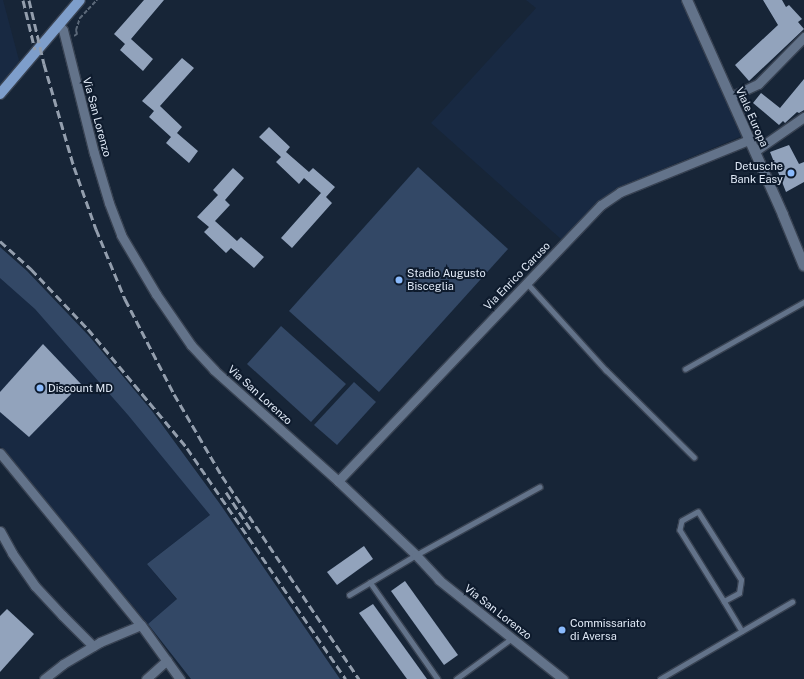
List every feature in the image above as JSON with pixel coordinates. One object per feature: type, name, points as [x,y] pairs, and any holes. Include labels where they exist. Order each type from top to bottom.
[{"type":"main road","points":[[0,94],[80,0]]},
{"type":"main road","name":"Viale Europa","points":[[688,0],[804,266]]},
{"type":"street","points":[[55,29],[58,39],[66,42]]},
{"type":"street","points":[[730,97],[758,84],[804,37]]},
{"type":"street","name":"Via San Lorenzo","points":[[66,42],[109,203],[121,235],[156,294],[202,358],[338,481],[416,555],[439,580],[563,679]]},
{"type":"street","points":[[754,151],[804,117]]},
{"type":"street","name":"Via Enrico Caruso","points":[[338,481],[601,205],[620,192],[749,140]]},
{"type":"street","points":[[0,453],[141,625],[180,679]]},
{"type":"street","points":[[0,531],[12,553],[35,586],[93,646]]},
{"type":"street","points":[[44,679],[63,664],[93,646],[141,625]]},
{"type":"street","points":[[146,679],[167,660]]},
{"type":"lane","points":[[527,283],[606,370],[694,457]]},
{"type":"lane","points":[[685,369],[804,302]]},
{"type":"lane","points":[[349,595],[416,555],[539,487]]},
{"type":"lane","points":[[724,602],[739,593],[741,580],[698,512],[682,521],[680,530],[724,602],[742,631]]},
{"type":"lane","points":[[370,582],[438,679]]},
{"type":"lane","points":[[660,679],[792,602]]},
{"type":"lane","points":[[456,679],[512,638]]},
{"type":"path","points":[[66,42],[77,34],[76,30],[80,18],[97,0]]},
{"type":"shaded area","points":[[0,0],[3,0],[20,64],[0,87]]},
{"type":"shaded area","points":[[526,0],[681,0],[742,136],[619,187],[597,202],[562,240],[431,123],[536,8]]},
{"type":"shaded area","name":"Stadio Augusto Bisceglia","points":[[418,167],[508,249],[379,392],[289,311]]},
{"type":"shaded area","points":[[0,247],[27,271],[89,336],[152,411],[220,504],[340,679],[191,679],[148,624],[177,599],[147,564],[210,515],[128,415],[35,309],[0,278]]},
{"type":"shaded area","points":[[0,272],[38,308],[172,466],[210,515],[147,564],[177,600],[148,624],[0,446]]},
{"type":"shaded area","points":[[281,326],[346,384],[311,422],[247,364]]},
{"type":"shaded area","points":[[354,382],[376,402],[337,445],[314,425]]},
{"type":"building","points":[[144,0],[164,0],[131,39],[153,59],[143,71],[120,50],[125,44],[114,34]]},
{"type":"building","points":[[763,0],[782,0],[786,7],[789,5],[802,19],[798,22],[804,29],[749,81],[735,65],[778,25]]},
{"type":"building","points":[[182,58],[194,68],[160,106],[182,127],[177,133],[198,151],[189,163],[166,143],[171,137],[149,117],[154,111],[142,101]]},
{"type":"building","points":[[804,79],[804,110],[799,113],[797,112],[785,123],[783,121],[779,125],[753,103],[761,93],[780,108]]},
{"type":"building","points":[[269,127],[290,147],[286,152],[309,172],[313,168],[335,187],[326,197],[332,203],[292,248],[281,238],[321,193],[304,178],[299,184],[276,162],[281,157],[259,137]]},
{"type":"building","name":"Detusche Bank Easy","points":[[789,145],[799,164],[804,162],[804,182],[786,192],[770,152]]},
{"type":"building","points":[[233,168],[244,178],[225,200],[230,205],[215,221],[237,241],[241,237],[264,257],[254,268],[231,248],[226,253],[204,232],[209,227],[197,217],[218,195],[213,190]]},
{"type":"building","name":"Discount MD","points":[[43,344],[81,384],[29,437],[0,412],[0,392]]},
{"type":"building","points":[[364,546],[373,559],[337,585],[327,572]]},
{"type":"building","points":[[405,581],[458,655],[444,665],[391,591]]},
{"type":"building","points":[[373,604],[427,679],[407,679],[359,613]]},
{"type":"building","points":[[7,609],[34,634],[0,672],[0,616]]},
{"type":"railway","points":[[23,0],[35,50]]},
{"type":"railway","points":[[29,0],[44,64],[74,167],[96,229],[125,299],[174,394],[222,476],[359,679]]},
{"type":"railway","points":[[0,241],[31,269],[88,329],[187,448],[346,679]]},
{"type":"railway","points":[[226,492],[251,530]]},
{"type":"place","name":"Detusche Bank Easy","points":[[791,173]]},
{"type":"place","name":"Stadio Augusto Bisceglia","points":[[399,280]]},
{"type":"place","name":"Discount MD","points":[[40,388]]},
{"type":"place","name":"Commissariato di Aversa","points":[[562,630]]}]
